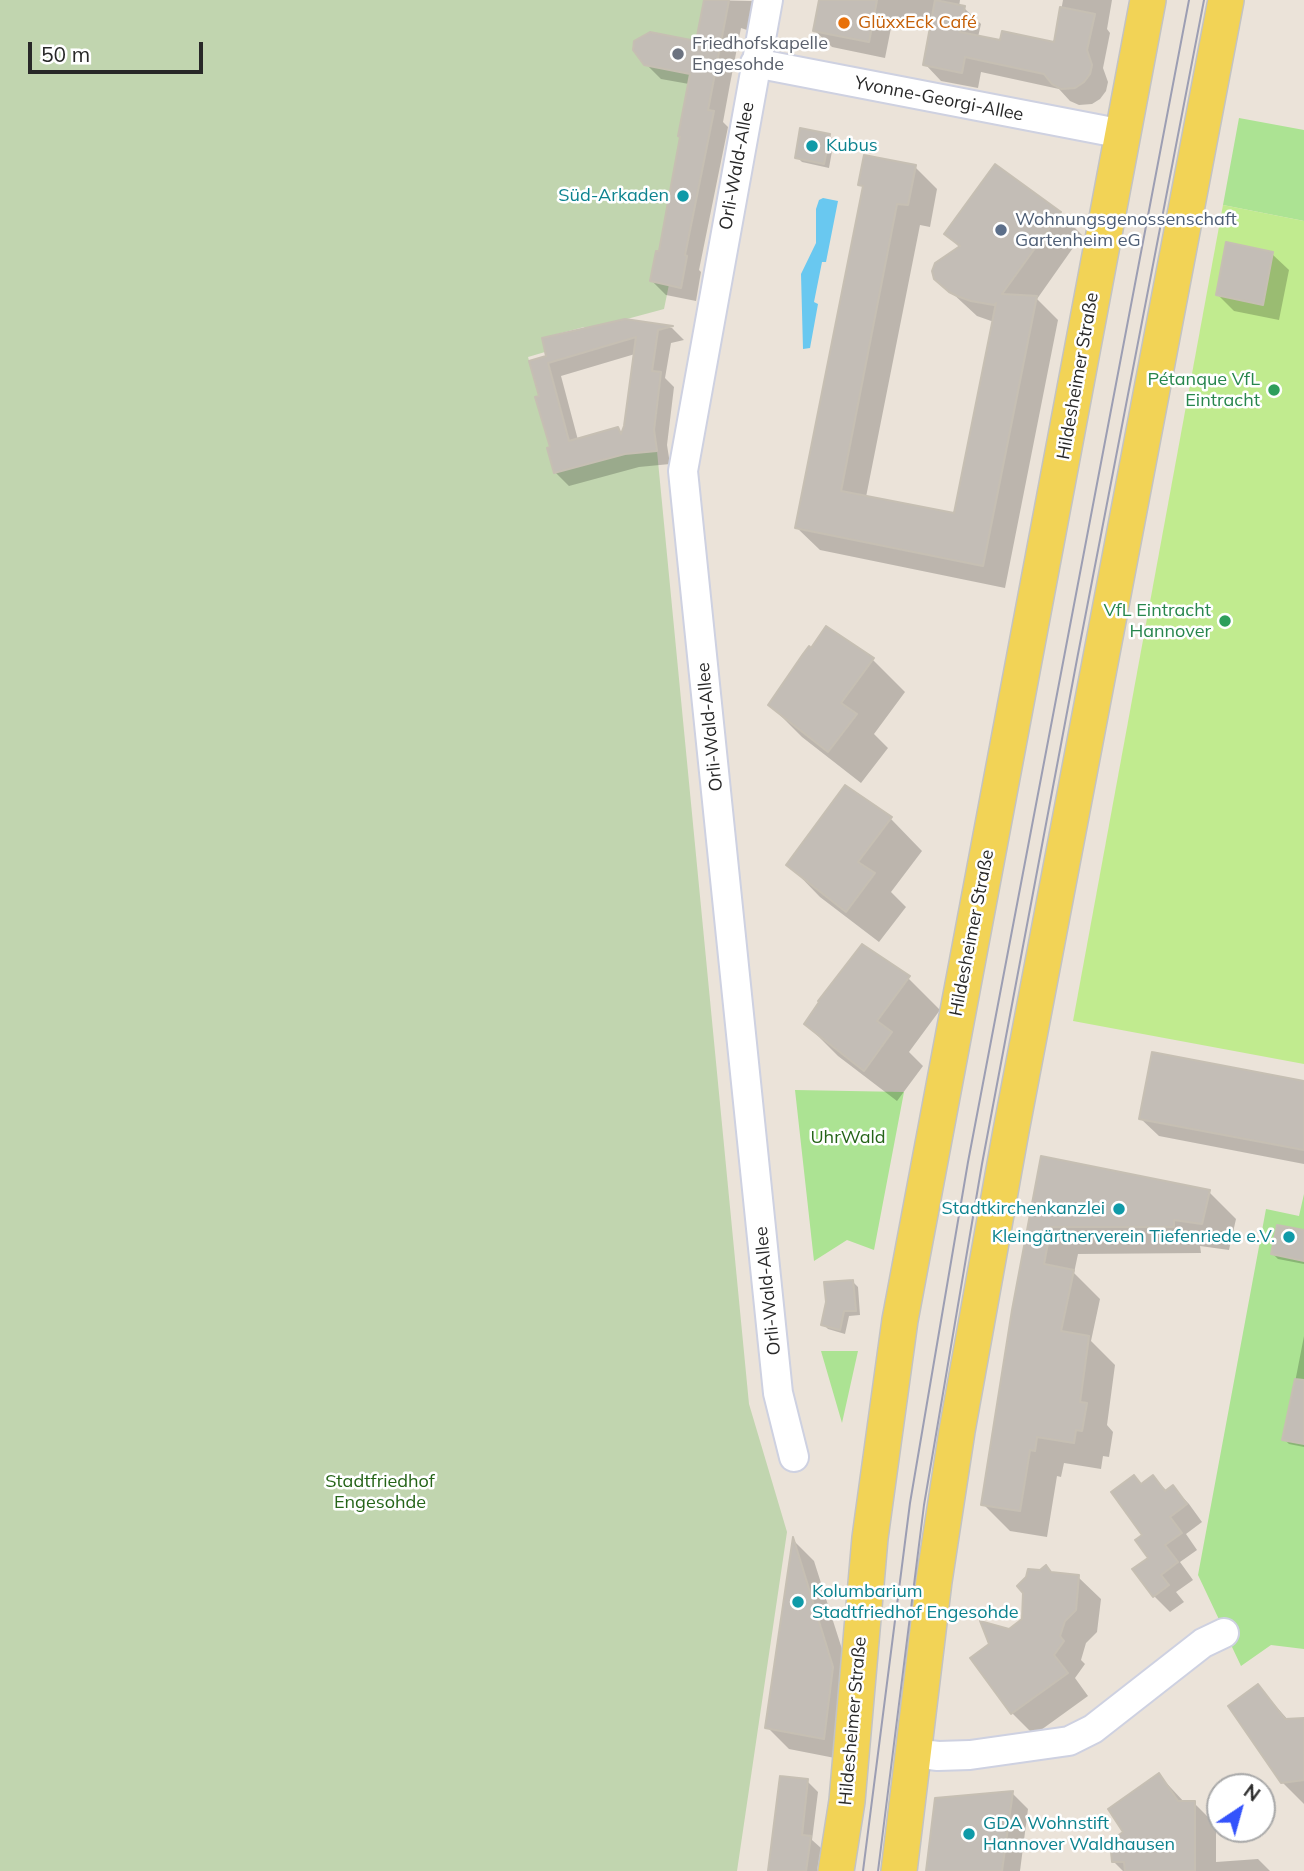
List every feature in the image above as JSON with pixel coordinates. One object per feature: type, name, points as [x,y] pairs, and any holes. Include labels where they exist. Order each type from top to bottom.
[{"type":"main road","name":"Hildesheimer Straße","points":[[836,1871],[847,1801],[870,1538],[900,1320],[1148,0]]},
{"type":"main road","points":[[899,1871],[934,1581],[957,1431],[1011,1131],[1226,0]]},
{"type":"street","name":"Orli-Wald-Allee","points":[[768,0],[683,471],[778,1393],[794,1457]]},
{"type":"street","name":"Yvonne-Georgi-Allee","points":[[755,63],[1123,134]]},
{"type":"street","points":[[913,1753],[938,1756],[970,1755],[1069,1741],[1093,1729],[1203,1643],[1224,1633]]},
{"type":"green space","name":"Stadtfriedhof Engesohde","points":[[0,0],[727,0],[664,309],[586,330],[584,327],[542,338],[545,352],[528,357],[539,396],[535,397],[550,447],[547,448],[554,473],[625,454],[657,451],[749,1404],[787,1532],[737,1871],[0,1871]]},
{"type":"green space","points":[[1239,118],[1304,130],[1304,221],[1223,205]]},
{"type":"green space","name":"VfL Eintracht Hannover","points":[[1223,205],[1304,221],[1304,1064],[1073,1021]]},
{"type":"green space","name":"UhrWald","points":[[795,1090],[904,1092],[874,1250],[847,1240],[814,1261]]},
{"type":"green space","points":[[1304,1194],[1304,1649],[1271,1645],[1241,1666],[1198,1575],[1266,1209],[1299,1216]]},
{"type":"green space","points":[[821,1351],[858,1351],[842,1423]]},
{"type":"water","points":[[823,198],[838,201],[826,262],[822,262],[814,302],[818,304],[810,348],[803,349],[801,274],[816,243],[816,209],[819,200]]},
{"type":"building","points":[[704,0],[729,0],[708,110],[714,111],[685,255],[687,256],[681,288],[650,281],[656,251],[659,251],[690,74],[644,65],[633,50],[634,41],[650,32],[696,41]]},
{"type":"building","points":[[819,0],[877,0],[869,42],[813,31]]},
{"type":"building","points":[[935,0],[965,6],[960,32],[1000,40],[1002,31],[1054,42],[1060,7],[1095,14],[1087,50],[1092,65],[1090,74],[1075,88],[1061,89],[1052,84],[1044,74],[965,57],[962,73],[923,65]]},
{"type":"building","name":"Kubus","points":[[800,128],[830,134],[824,164],[795,158]]},
{"type":"building","points":[[864,155],[916,165],[908,205],[897,204],[841,491],[954,513],[996,303],[994,305],[971,301],[957,296],[934,279],[932,271],[935,263],[960,246],[944,234],[995,164],[1061,212],[1002,294],[1037,296],[983,566],[795,528],[863,186],[858,185]]},
{"type":"building","points":[[1226,242],[1273,252],[1263,305],[1216,295]]},
{"type":"building","points":[[625,319],[673,326],[658,330],[652,371],[661,372],[654,430],[657,451],[625,454],[554,473],[547,448],[550,447],[535,397],[539,396],[529,361],[546,356],[542,338]],"holes":[[[636,337],[621,434],[618,427],[569,441],[548,363]]]},
{"type":"building","points":[[826,626],[874,658],[841,703],[857,714],[828,752],[768,705]]},
{"type":"building","points":[[845,785],[892,817],[858,862],[875,873],[846,912],[786,865]]},
{"type":"building","points":[[862,944],[910,976],[877,1021],[892,1032],[864,1071],[804,1024],[818,1001]]},
{"type":"building","points":[[1152,1052],[1304,1081],[1304,1150],[1139,1119]]},
{"type":"building","points":[[1041,1156],[1210,1190],[1202,1224],[1174,1220],[1174,1227],[1051,1227],[1044,1264],[1074,1270],[1061,1331],[1089,1336],[1080,1402],[1087,1403],[1082,1431],[1076,1430],[1074,1443],[1037,1437],[1035,1451],[1030,1450],[1020,1511],[981,1505],[1012,1310]]},
{"type":"building","name":"Kleingärtnerverein Tiefenriede e.V.","points":[[1277,1225],[1304,1230],[1304,1261],[1271,1254]]},
{"type":"building","points":[[853,1280],[856,1311],[844,1311],[840,1330],[821,1325],[826,1302],[824,1282]]},
{"type":"building","points":[[1295,1379],[1304,1380],[1304,1444],[1282,1440]]},
{"type":"building","points":[[1134,1475],[1141,1484],[1153,1475],[1165,1491],[1173,1485],[1187,1504],[1170,1517],[1182,1533],[1165,1545],[1178,1562],[1161,1575],[1169,1585],[1153,1597],[1132,1569],[1148,1558],[1135,1540],[1142,1535],[1111,1492]]},
{"type":"building","name":"Kolumbarium Stadtfriedhof Engesohde","points":[[793,1537],[833,1667],[824,1739],[765,1728]]},
{"type":"building","points":[[1046,1565],[1051,1572],[1079,1575],[1076,1610],[1065,1621],[1060,1636],[1064,1641],[1054,1655],[1068,1673],[1011,1714],[970,1658],[989,1644],[980,1621],[1009,1629],[1022,1619],[1023,1593],[1017,1586],[1026,1577],[1028,1569],[1040,1570]]},
{"type":"building","points":[[1258,1684],[1285,1719],[1304,1718],[1304,1780],[1281,1783],[1228,1706]]},
{"type":"building","points":[[1159,1773],[1178,1801],[1195,1801],[1195,1871],[1125,1871],[1124,1862],[1112,1862],[1110,1841],[1123,1832],[1108,1809]]},
{"type":"building","points":[[780,1776],[808,1779],[802,1835],[811,1836],[806,1871],[768,1871]]},
{"type":"building","name":"GDA Wohnstift Hannover Waldhausen","points":[[1013,1791],[1002,1871],[926,1871],[935,1798]]},
{"type":"tram line","points":[[863,1871],[910,1503],[968,1162],[1189,0]]},
{"type":"tram line","points":[[878,1871],[924,1505],[982,1164],[1204,0]]},
{"type":"place","name":"GlüxxEck Café","points":[[844,23]]},
{"type":"place","name":"Friedhofskapelle Engesohde","points":[[678,54]]},
{"type":"place","name":"Kubus","points":[[812,146]]},
{"type":"place","name":"Süd-Arkaden","points":[[683,196]]},
{"type":"place","name":"Wohnungsgenossenschaft Gartenheim eG","points":[[1001,230]]},
{"type":"place","name":"Pétanque VfL Eintracht","points":[[1274,390]]},
{"type":"place","name":"VfL Eintracht Hannover","points":[[1225,621]]},
{"type":"place","name":"Stadtkirchenkanzlei","points":[[1119,1209]]},
{"type":"place","name":"Kleingärtnerverein Tiefenriede e.V.","points":[[1289,1237]]},
{"type":"place","name":"Kolumbarium Stadtfriedhof Engesohde","points":[[798,1602]]},
{"type":"place","name":"GDA Wohnstift Hannover Waldhausen","points":[[969,1834]]}]
